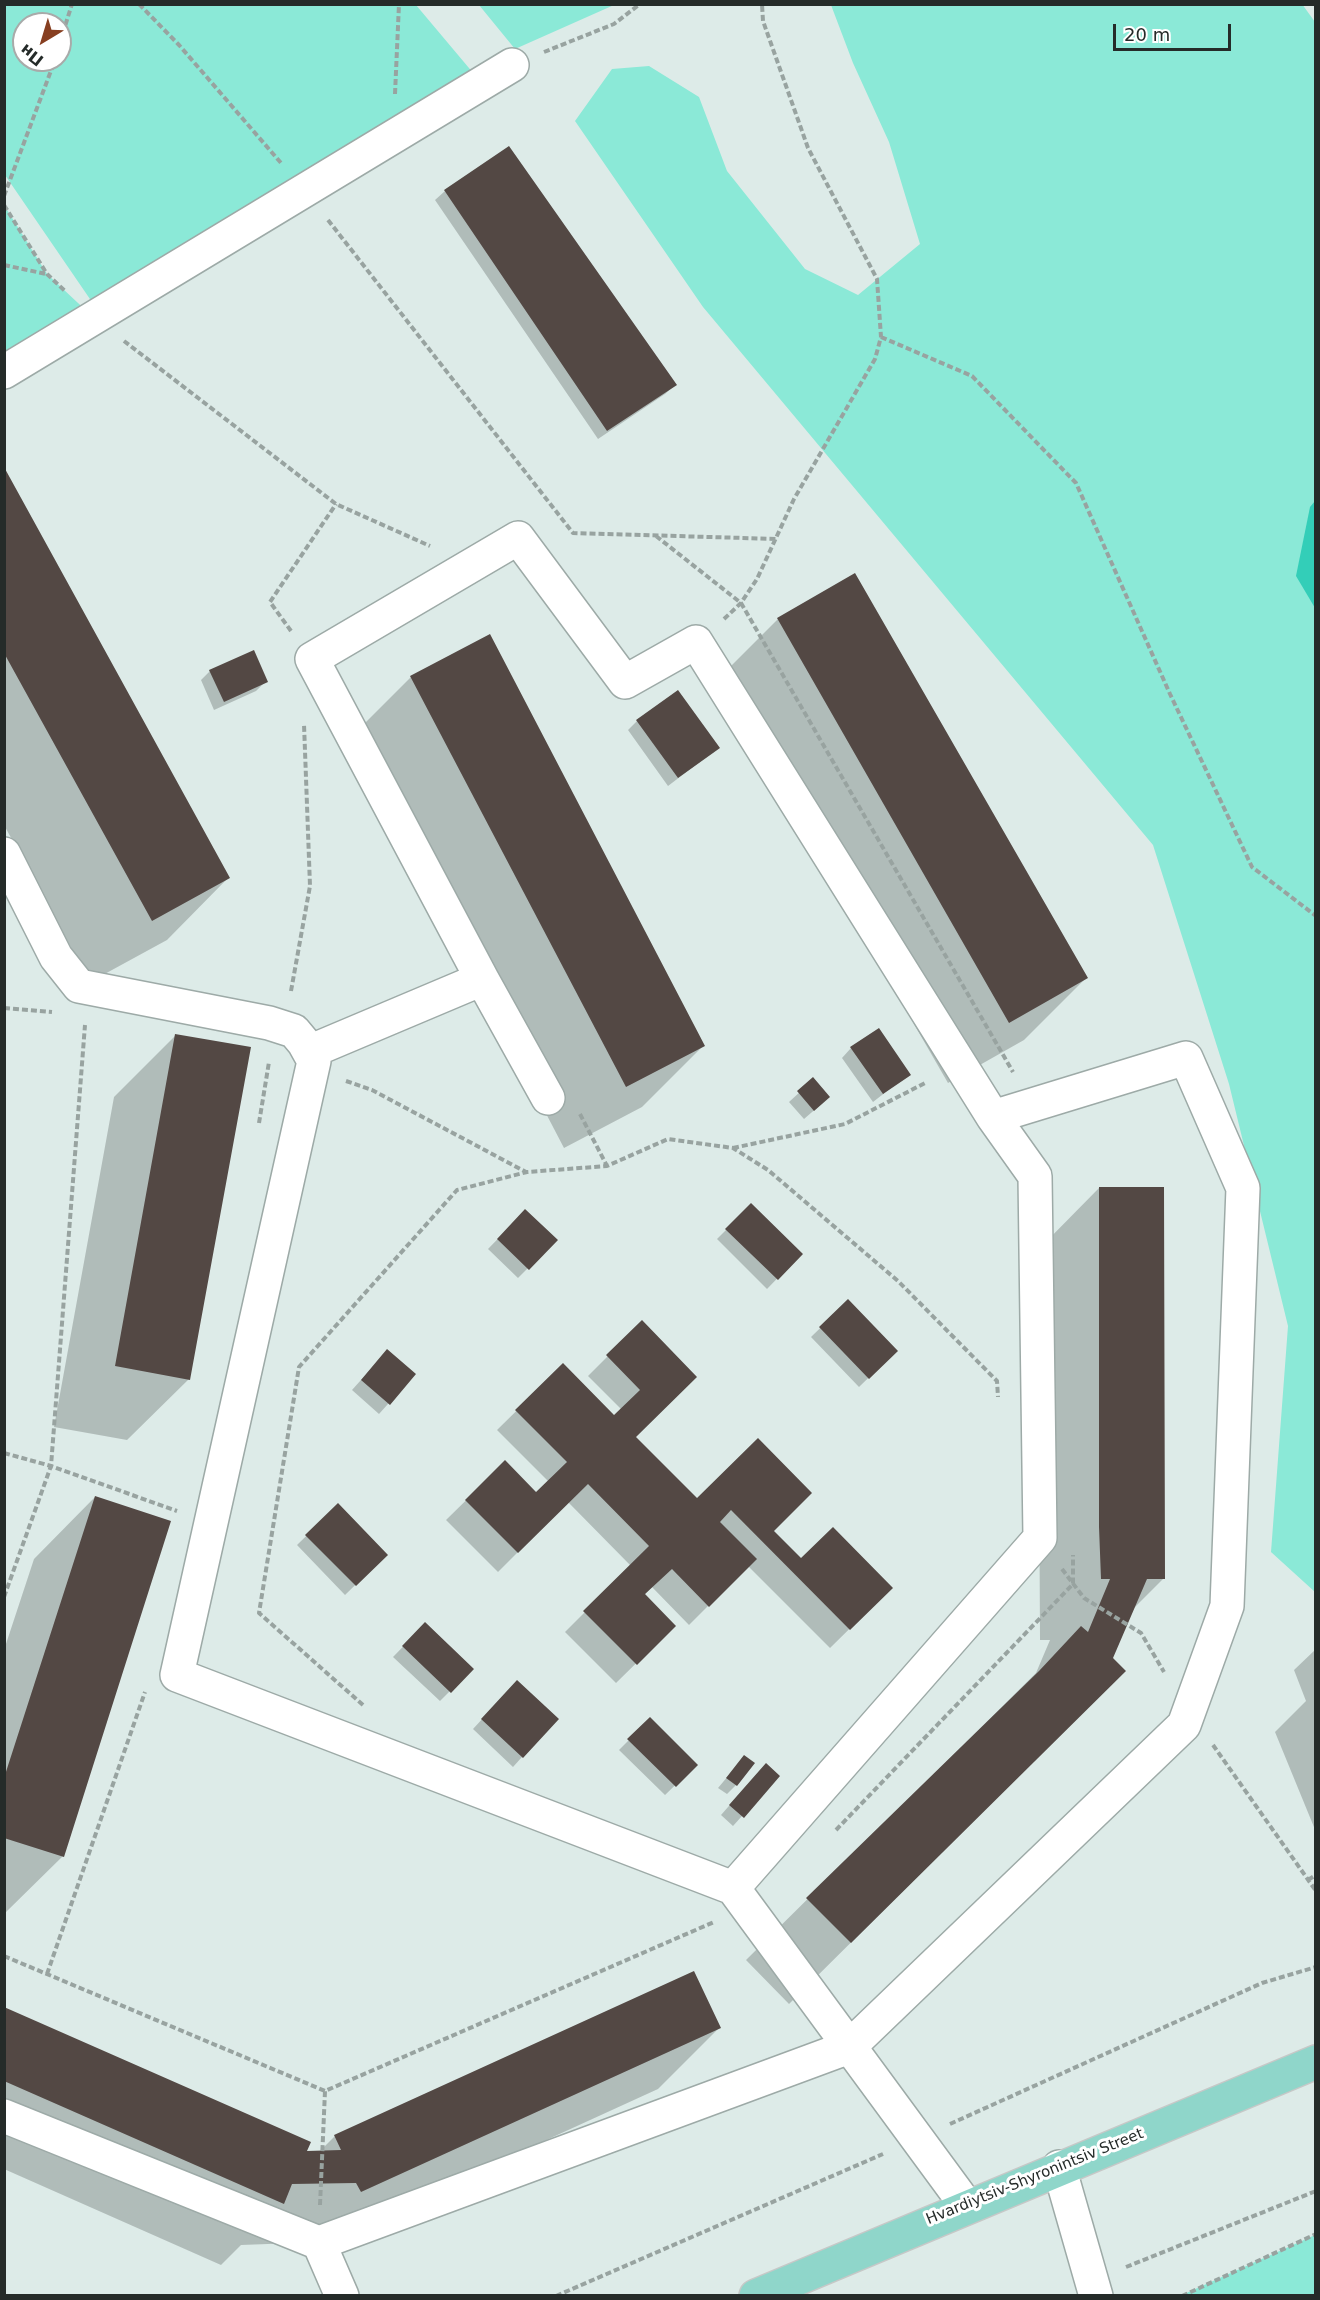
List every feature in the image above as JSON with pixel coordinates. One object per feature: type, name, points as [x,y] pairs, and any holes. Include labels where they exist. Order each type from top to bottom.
[{"type":"main road","name":"Hvardiytsiv-Shyronintsiv Street","points":[[756,2295],[966,2205],[1316,2062]]},
{"type":"lane","points":[[4,372],[512,65]]},
{"type":"lane","points":[[548,1098],[312,659],[518,538],[624,682],[696,642],[993,1117],[1035,1176],[1040,1538],[740,1898]]},
{"type":"lane","points":[[4,854],[56,957],[80,986],[269,1023],[294,1031],[314,1061],[177,1675],[740,1898],[966,2205]]},
{"type":"lane","points":[[309,1052],[482,979]]},
{"type":"lane","points":[[4,2116],[319,2243],[849,2047],[1184,1725],[1227,1606],[1243,1188],[1186,1058],[993,1117]]},
{"type":"lane","points":[[1059,2167],[1094,2288]]},
{"type":"lane","points":[[319,2243],[342,2295]]},
{"type":"path","points":[[139,4],[179,45],[304,190],[573,533],[777,539]]},
{"type":"path","points":[[392,139],[399,4]]},
{"type":"path","points":[[512,65],[614,24],[640,4]]},
{"type":"path","points":[[696,642],[741,603],[758,579],[794,499],[875,359],[881,337],[877,279],[808,148],[763,21],[762,4]]},
{"type":"path","points":[[4,196],[50,72]]},
{"type":"path","points":[[4,205],[47,274],[93,317],[336,504],[472,565]]},
{"type":"path","points":[[4,265],[47,274]]},
{"type":"path","points":[[881,337],[972,376],[1076,483],[1170,694],[1252,867],[1316,916]]},
{"type":"path","points":[[312,659],[270,602],[336,504]]},
{"type":"path","points":[[656,536],[741,603],[1001,1048],[1030,1105]]},
{"type":"path","points":[[290,997],[310,886],[304,722]]},
{"type":"path","points":[[4,1008],[63,1013]]},
{"type":"path","points":[[4,1597],[51,1466],[86,1015]]},
{"type":"path","points":[[366,1708],[259,1613],[299,1367],[457,1190],[527,1172],[608,1167],[668,1139],[733,1148],[845,1124],[960,1065]]},
{"type":"path","points":[[733,1148],[768,1170],[898,1281],[962,1347]]},
{"type":"path","points":[[4,1454],[51,1466],[211,1523]]},
{"type":"path","points":[[836,1831],[1073,1584],[1073,1548]]},
{"type":"path","points":[[1098,1606],[1142,1633],[1189,1711],[1316,1891]]},
{"type":"path","points":[[1308,1880],[1316,1875]]},
{"type":"path","points":[[4,1956],[325,2091],[740,1898]]},
{"type":"path","points":[[321,2183],[325,2091]]},
{"type":"path","points":[[1094,2288],[1316,2191]]},
{"type":"path","points":[[1182,2295],[1316,2235]]},
{"type":"shaded area","points":[[1302,4],[1315,22],[1315,1592],[1271,1552],[1288,1326],[1229,1084],[1153,845],[703,307],[575,121],[612,69],[649,66],[699,97],[727,171],[805,269],[858,295],[920,244],[889,142],[853,63],[831,5]]},
{"type":"shaded area","points":[[4,5],[416,5],[474,74],[92,302],[5,175]]},
{"type":"shaded area","points":[[479,5],[614,5],[515,49]]},
{"type":"shaded area","points":[[4,205],[47,274],[93,317],[4,372]]},
{"type":"shaded area","points":[[1315,501],[1315,608],[1296,576],[1310,507]]},
{"type":"shaded area","points":[[1315,2235],[1315,2295],[1182,2295]]},
{"type":"building","points":[[509,146],[677,385],[607,431],[444,190]]},
{"type":"building","points":[[4,467],[230,878],[152,921],[4,653]]},
{"type":"building","points":[[855,573],[1088,978],[1009,1023],[777,618]]},
{"type":"building","points":[[490,634],[705,1046],[626,1087],[410,676]]},
{"type":"building","points":[[254,650],[268,682],[224,702],[209,670]]},
{"type":"building","points":[[678,690],[720,748],[678,778],[636,720]]},
{"type":"building","points":[[879,1028],[911,1075],[883,1094],[850,1047]]},
{"type":"building","points":[[175,1034],[251,1047],[190,1380],[115,1366]]},
{"type":"building","points":[[813,1077],[830,1097],[814,1111],[797,1091]]},
{"type":"building","points":[[1099,1187],[1164,1187],[1165,1579],[1147,1579],[1113,1658],[1126,1671],[851,1943],[806,1898],[1039,1671],[1081,1626],[1088,1632],[1110,1579],[1101,1579],[1099,1527]]},
{"type":"building","points":[[751,1203],[803,1254],[778,1280],[725,1229]]},
{"type":"building","points":[[525,1209],[558,1240],[529,1270],[497,1239]]},
{"type":"building","points":[[848,1299],[898,1351],[869,1379],[819,1327]]},
{"type":"building","points":[[642,1320],[697,1377],[636,1437],[697,1498],[758,1438],[812,1493],[774,1531],[801,1558],[833,1527],[893,1588],[850,1630],[731,1510],[720,1522],[757,1559],[709,1607],[672,1569],[645,1594],[676,1626],[637,1665],[583,1611],[649,1546],[588,1484],[518,1553],[465,1500],[505,1460],[536,1492],[567,1462],[515,1410],[563,1363],[614,1415],[640,1390],[606,1355]]},
{"type":"building","points":[[387,1349],[416,1374],[390,1405],[361,1380]]},
{"type":"building","points":[[95,1496],[171,1521],[64,1857],[4,1838],[4,1778]]},
{"type":"building","points":[[338,1503],[388,1555],[356,1586],[305,1535]]},
{"type":"building","points":[[425,1622],[474,1669],[451,1693],[402,1646]]},
{"type":"building","points":[[517,1680],[559,1719],[523,1758],[481,1719]]},
{"type":"building","points":[[650,1717],[698,1765],[676,1787],[627,1739]]},
{"type":"building","points":[[744,1755],[755,1763],[737,1786],[726,1778]]},
{"type":"building","points":[[766,1763],[780,1776],[744,1818],[729,1805]]},
{"type":"building","points":[[694,1971],[721,2028],[361,2192],[356,2183],[292,2184],[284,2204],[4,2081],[4,2007],[311,2142],[307,2151],[341,2150],[334,2135]]}]
